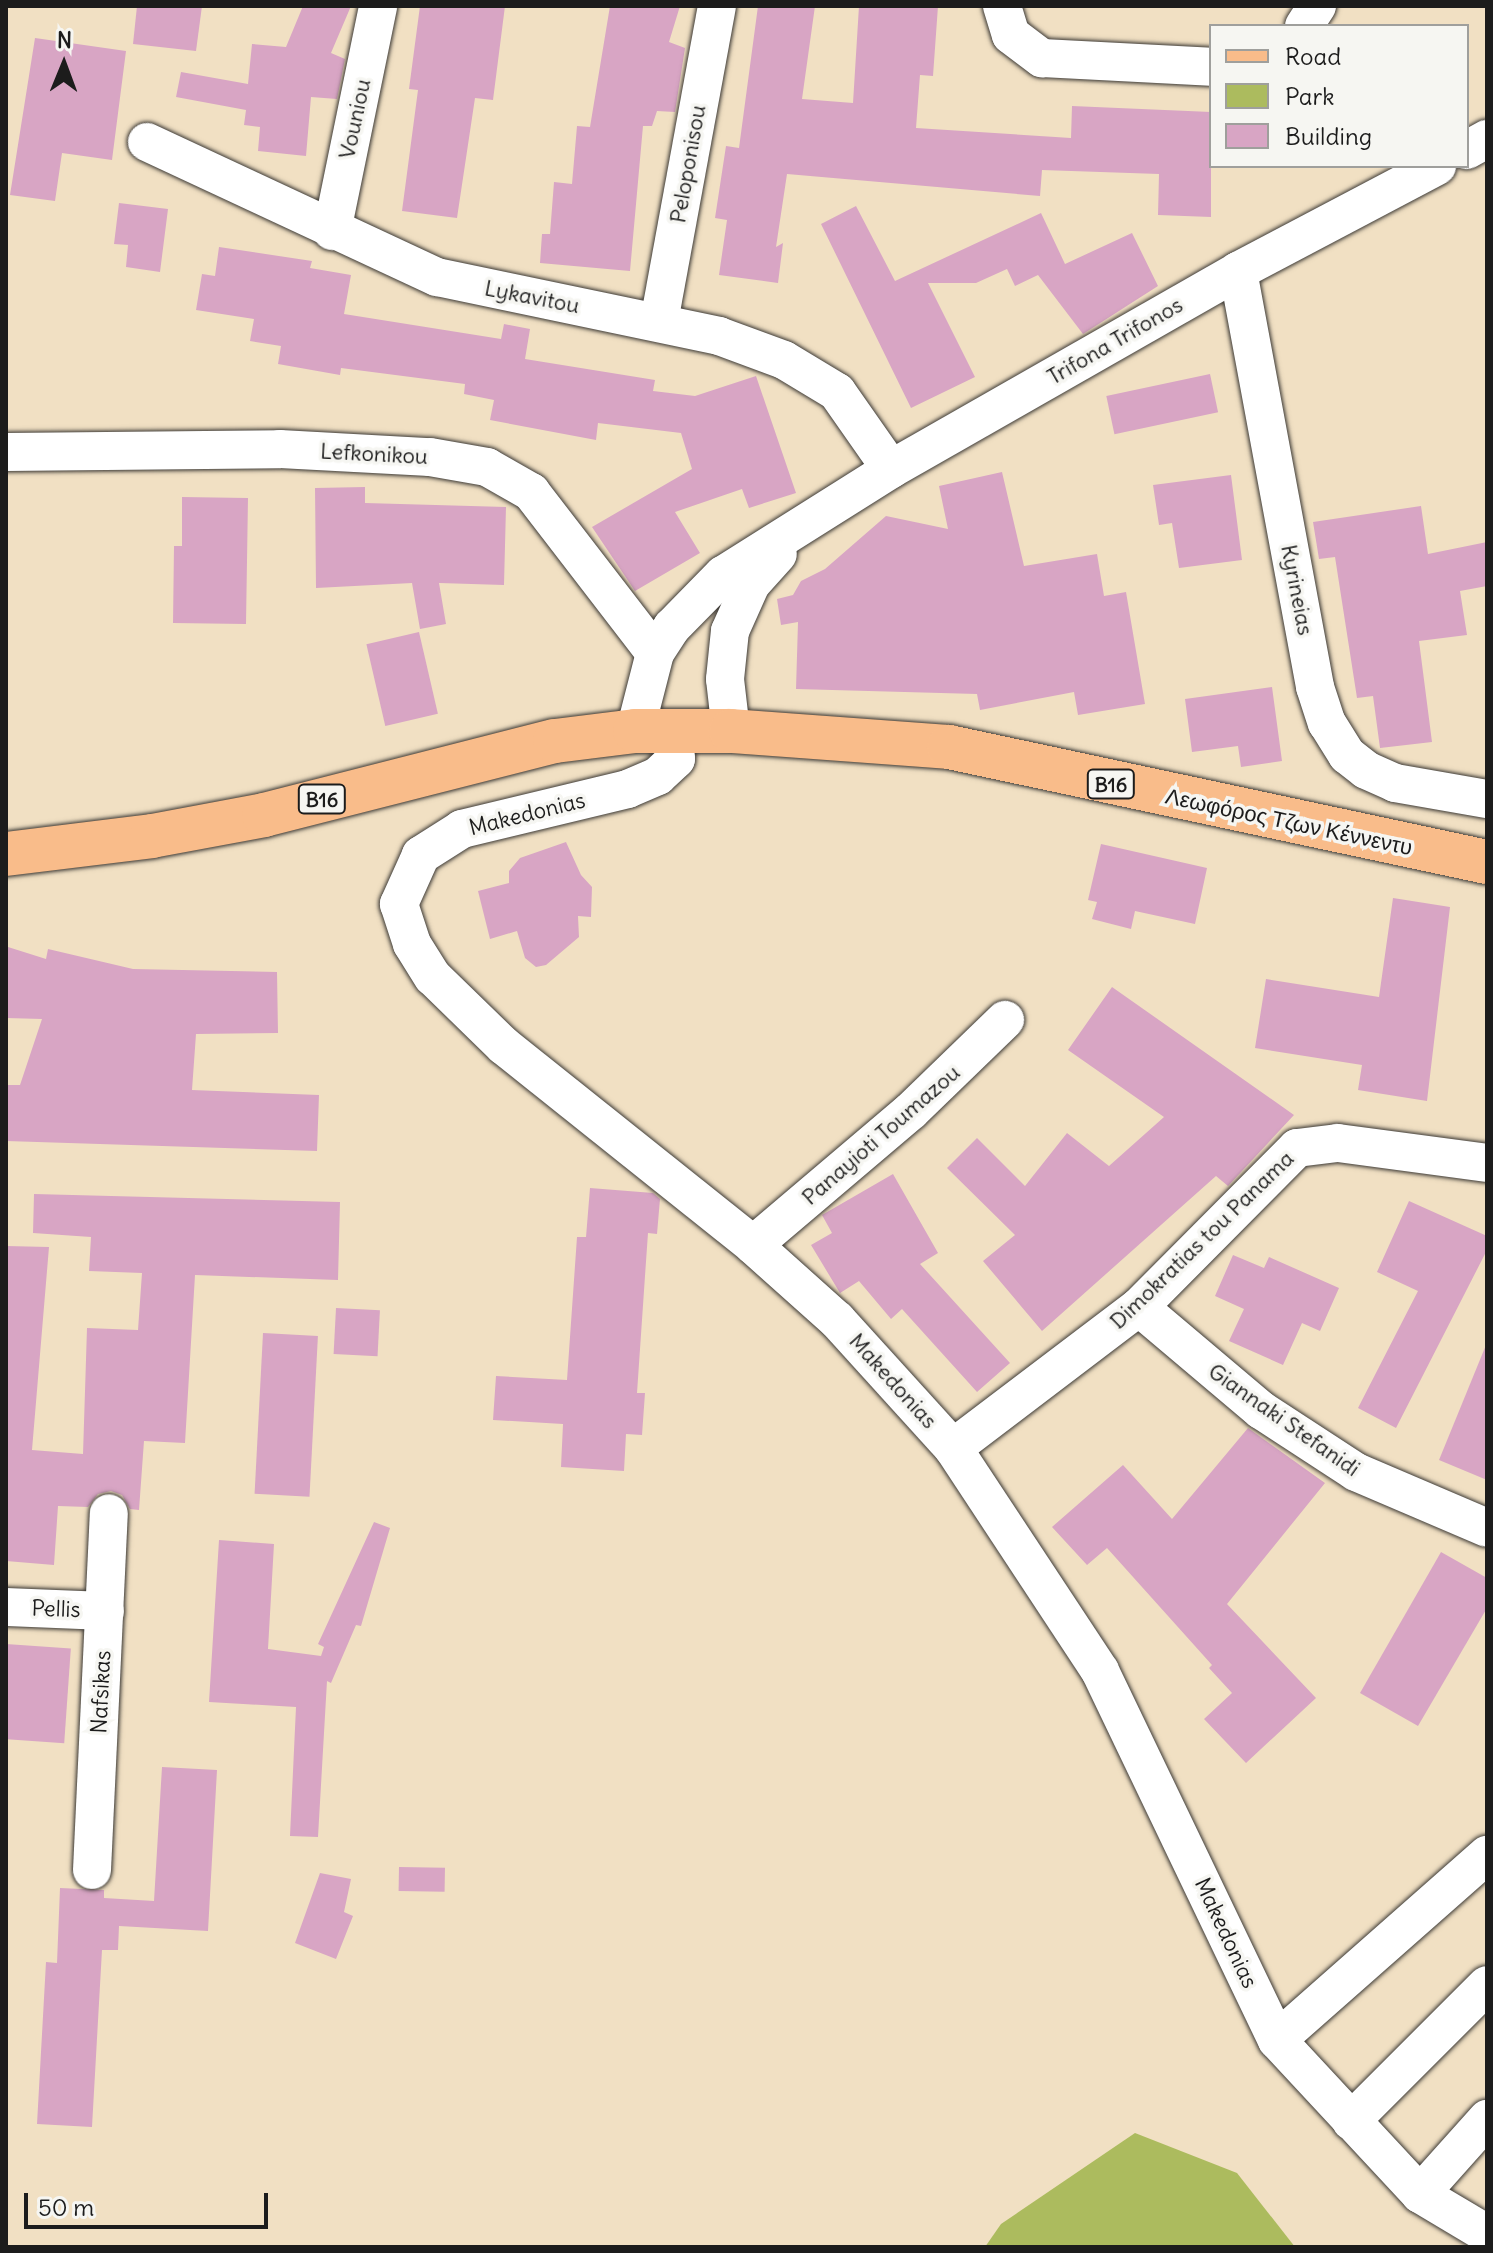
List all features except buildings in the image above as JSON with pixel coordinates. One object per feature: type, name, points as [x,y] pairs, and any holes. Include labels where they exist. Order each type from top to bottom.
[{"type":"main road","name":"Λεωφόρος Τζων Κέννεντυ","points":[[6,854],[120,841],[264,815],[511,748],[655,731],[731,731],[867,737],[949,747],[1487,862]]},
{"type":"street","name":"Vouniou","points":[[332,231],[378,6]]},
{"type":"street","name":"Peloponisou","points":[[659,322],[717,6]]},
{"type":"street","points":[[1002,6],[1011,35],[1042,58],[1209,67]]},
{"type":"street","points":[[1305,24],[1317,6]]},
{"type":"street","points":[[1469,149],[1487,139]]},
{"type":"street","name":"Lykavitou","points":[[147,142],[332,231],[437,277],[719,336],[819,379],[854,411],[891,469]]},
{"type":"street","name":"Trifona Trifonos","points":[[655,731],[655,653],[672,627],[723,575],[891,469],[1238,271],[1433,168]]},
{"type":"street","name":"Kyrineias","points":[[1238,271],[1315,687],[1330,731],[1366,770],[1395,783],[1487,799]]},
{"type":"street","name":"Lefkonikou","points":[[6,452],[280,449],[430,457],[487,467],[531,492],[655,653]]},
{"type":"street","name":"Trifona Trifonos","points":[[731,731],[725,679],[730,631],[751,584],[801,528]]},
{"type":"street","name":"Makedonias","points":[[655,731],[676,759],[645,783],[489,821],[440,841],[411,868],[399,904],[419,955],[465,1010],[753,1245],[837,1320],[953,1448],[1100,1671],[1277,2040],[1420,2194],[1487,2234]]},
{"type":"street","name":"Panayioti Toumazou","points":[[753,1245],[923,1100],[1005,1020]]},
{"type":"street","name":"Dimokratias tou Panama","points":[[953,1448],[1139,1307],[1297,1148],[1338,1143],[1487,1163]]},
{"type":"street","name":"Giannaki Stefanidi","points":[[1139,1307],[1261,1410],[1356,1472],[1487,1528]]},
{"type":"street","name":"Nafsikas","points":[[92,1870],[109,1513]]},
{"type":"street","name":"Pellis","points":[[6,1607],[105,1611]]},
{"type":"street","points":[[1277,2040],[1487,1855]]},
{"type":"street","points":[[1351,2121],[1487,1985]]},
{"type":"street","points":[[1420,2194],[1487,2119]]},
{"type":"green space","points":[[1135,2133],[1237,2173],[1295,2247],[985,2247],[1001,2224]]}]
